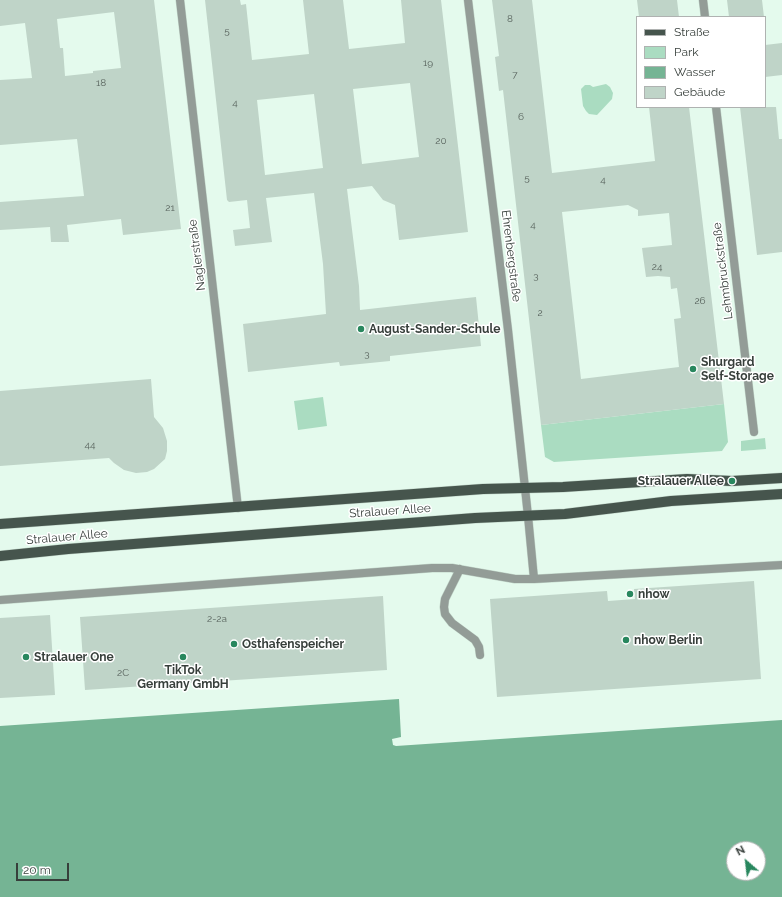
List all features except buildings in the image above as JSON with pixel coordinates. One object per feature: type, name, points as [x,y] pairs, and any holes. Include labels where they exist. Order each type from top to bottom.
[{"type":"main road","name":"Stralauer Allee","points":[[0,524],[238,508],[483,489],[563,487],[687,479],[732,481],[782,478]]},
{"type":"main road","name":"Stralauer Allee","points":[[0,556],[68,549],[404,523],[565,514],[671,501],[782,494]]},
{"type":"street","name":"Naglerstraße","points":[[180,0],[238,508]]},
{"type":"street","name":"Ehrenbergstraße","points":[[468,0],[508,330],[534,579]]},
{"type":"street","points":[[703,0],[705,16]]},
{"type":"street","name":"Lehmbruckstraße","points":[[716,108],[754,432]]},
{"type":"street","points":[[0,600],[432,568],[460,569],[515,579],[534,579],[782,565]]},
{"type":"street","points":[[460,569],[445,599],[444,607],[446,614],[452,623],[475,640],[479,647],[480,655]]},
{"type":"green space","points":[[606,84],[610,87],[613,93],[612,99],[597,115],[589,114],[583,106],[581,89],[585,85],[590,85],[593,87]]},
{"type":"green space","points":[[323,397],[327,426],[298,430],[294,401]]},
{"type":"green space","points":[[724,404],[728,442],[722,451],[554,462],[545,457],[541,425]]},
{"type":"green space","points":[[765,438],[766,449],[741,451],[741,441]]},
{"type":"water","points":[[399,699],[401,737],[392,739],[393,745],[396,746],[782,720],[782,897],[0,897],[0,726]]},
{"type":"place","name":"August-Sander-Schule","points":[[361,329]]},
{"type":"place","name":"Shurgard Self-Storage","points":[[693,369]]},
{"type":"place","name":"Stralauer Allee","points":[[732,481]]},
{"type":"place","name":"nhow","points":[[630,594]]},
{"type":"place","name":"nhow Berlin","points":[[626,640]]},
{"type":"place","name":"Osthafenspeicher","points":[[234,644]]},
{"type":"place","name":"Stralauer One","points":[[26,657]]},
{"type":"place","name":"TikTok Germany GmbH","points":[[183,657]]}]
